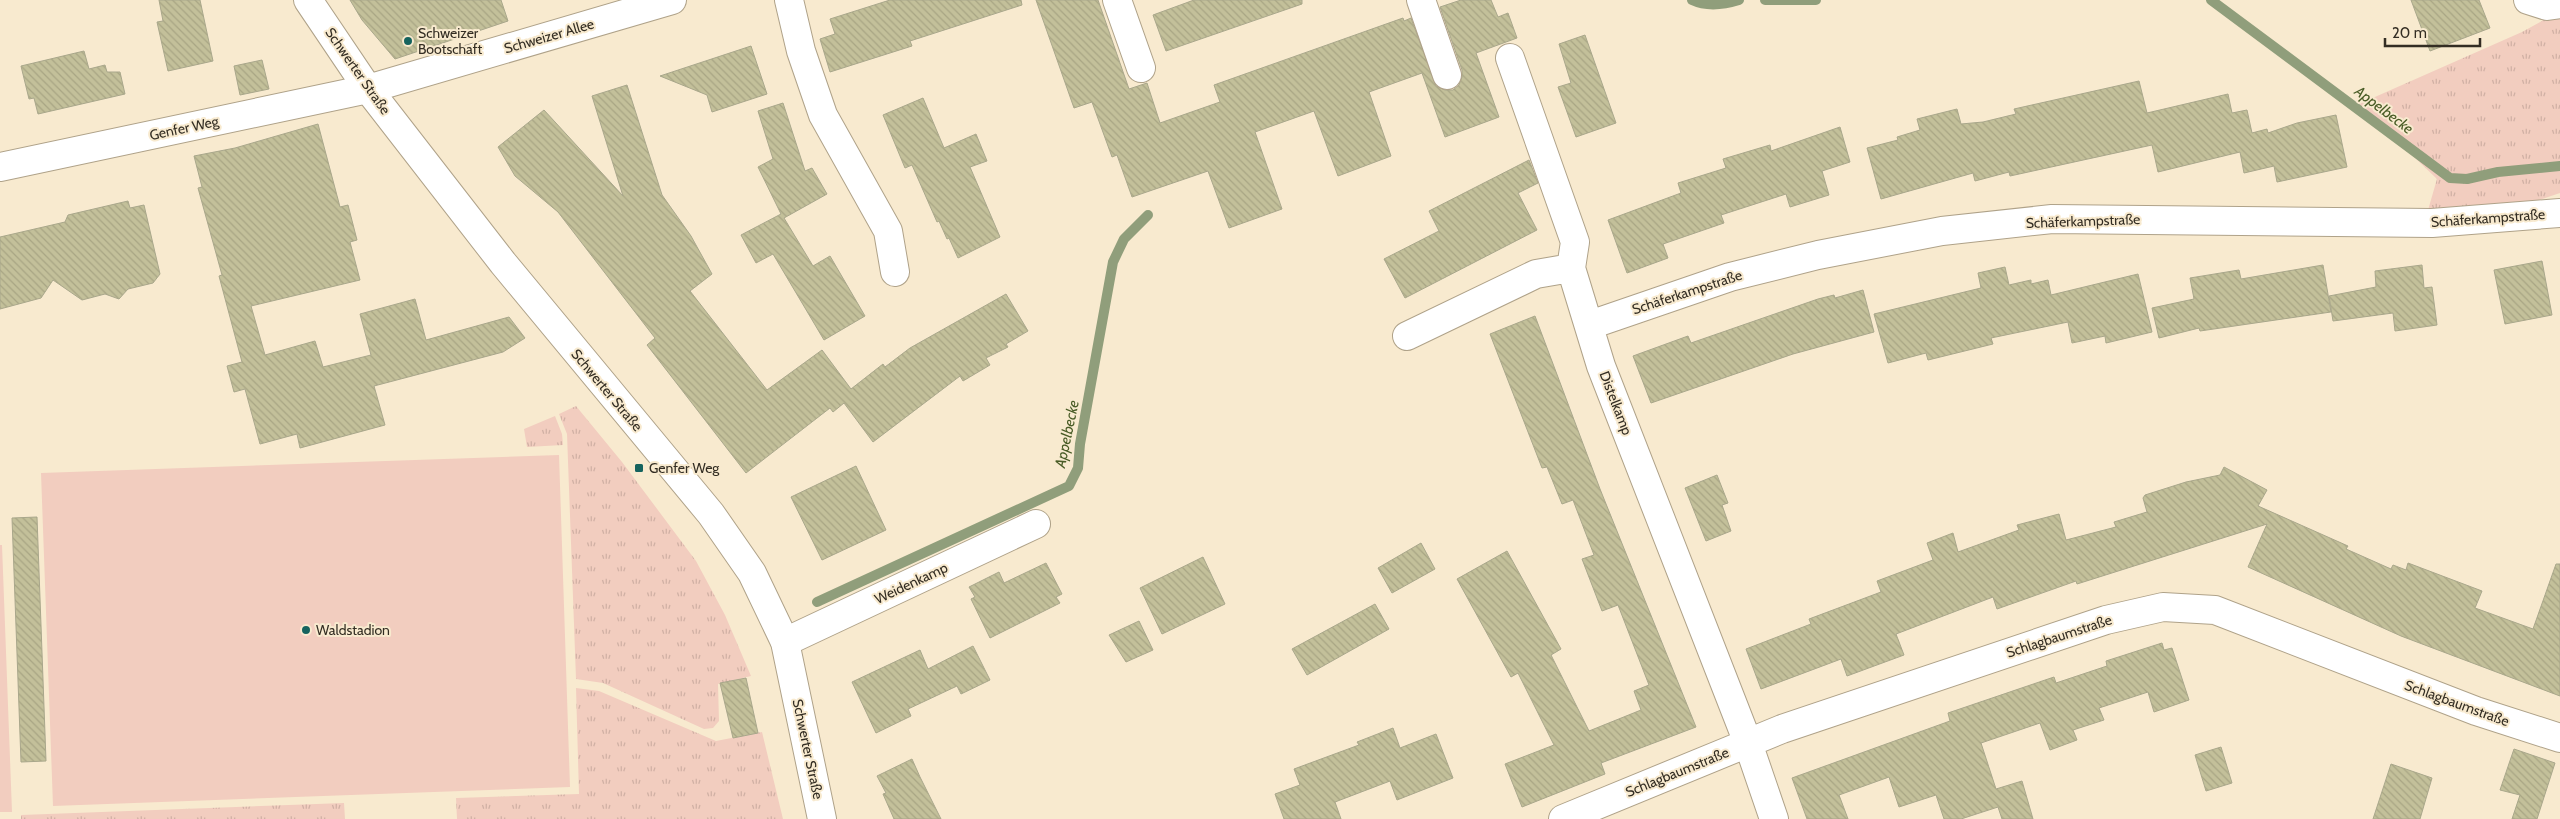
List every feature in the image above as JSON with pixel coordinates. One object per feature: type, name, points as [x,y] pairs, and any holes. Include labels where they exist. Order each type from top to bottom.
[{"type":"street","name":"Schwerter Straße","points":[[308,0],[368,89],[502,263],[711,514],[752,573],[785,642],[822,819]]},
{"type":"street","name":"Schweizer Allee","points":[[368,89],[672,0]]},
{"type":"street","points":[[789,0],[800,51],[820,107],[888,231],[895,272]]},
{"type":"street","points":[[1117,0],[1141,68]]},
{"type":"street","points":[[1421,0],[1448,74]]},
{"type":"street","points":[[2528,0],[2547,6],[2560,4]]},
{"type":"street","name":"Distelkamp","points":[[1510,58],[1575,242],[1571,268],[1601,366],[1748,743],[1774,819]]},
{"type":"street","name":"Genfer Weg","points":[[0,167],[368,89]]},
{"type":"street","name":"Schäferkampstraße","points":[[1590,325],[1730,277],[1818,255],[1942,232],[2043,220],[2119,218],[2228,222],[2432,223],[2560,213]]},
{"type":"street","points":[[1407,336],[1536,274],[1571,268]]},
{"type":"street","name":"Weidenkamp","points":[[785,642],[1036,524]]},
{"type":"street","name":"Schlagbaumstraße","points":[[1563,819],[1782,729],[2096,623],[2163,607],[2215,610],[2476,711],[2560,738]]},
{"type":"green space","points":[[2560,11],[2560,193],[2492,216],[2426,217],[2437,179],[2359,104],[2522,32]]},
{"type":"green space","points":[[576,406],[622,462],[696,561],[725,615],[751,676],[718,684],[719,721],[713,728],[704,729],[603,683],[576,679],[567,434],[559,414]]},
{"type":"green space","points":[[555,416],[562,434],[563,445],[527,447],[524,429]]},
{"type":"green space","name":"Waldstadion","points":[[559,455],[570,787],[53,806],[41,473]]},
{"type":"green space","points":[[0,545],[2,545],[12,812],[0,812]]},
{"type":"green space","points":[[576,688],[599,691],[716,741],[762,732],[783,819],[457,819],[456,798],[579,794]]},
{"type":"green space","points":[[344,803],[345,819],[21,819],[21,815]]},
{"type":"building","points":[[159,0],[200,0],[213,61],[168,71],[157,22],[163,21]]},
{"type":"building","points":[[350,0],[501,0],[508,21],[395,59],[362,20]]},
{"type":"building","points":[[890,0],[1021,0],[1022,5],[910,41],[912,46],[830,72],[820,39],[835,34],[830,19]]},
{"type":"building","points":[[1036,0],[1098,0],[1129,89],[1147,83],[1160,123],[1220,102],[1214,85],[1403,18],[1404,21],[1411,18],[1436,86],[1445,90],[1453,90],[1459,85],[1462,70],[1440,7],[1461,0],[1491,0],[1498,17],[1508,13],[1517,38],[1476,53],[1499,117],[1445,137],[1422,73],[1369,92],[1391,156],[1338,176],[1314,111],[1255,132],[1282,209],[1229,228],[1208,171],[1132,197],[1117,155],[1112,157],[1092,102],[1074,108]]},
{"type":"building","points":[[1194,0],[1302,0],[1302,4],[1166,51],[1153,15]]},
{"type":"building","points":[[2411,0],[2479,0],[2490,28],[2430,51]]},
{"type":"building","points":[[1585,35],[1616,123],[1576,137],[1558,87],[1571,83],[1559,44]]},
{"type":"building","points":[[751,46],[767,94],[712,112],[707,95],[660,76]]},
{"type":"building","points":[[84,51],[89,69],[105,65],[107,72],[120,72],[125,94],[38,114],[34,98],[29,99],[21,66]]},
{"type":"building","points":[[262,60],[269,89],[240,95],[234,66]]},
{"type":"building","points":[[2139,81],[2147,113],[2228,94],[2232,113],[2247,110],[2252,133],[2267,129],[2268,133],[2297,123],[2336,115],[2347,167],[2277,182],[2274,166],[2244,173],[2240,152],[2158,172],[2152,145],[2010,176],[2009,172],[1975,181],[1973,173],[1881,199],[1867,148],[1898,140],[1897,137],[1920,130],[1917,119],[1957,109],[1961,124],[1983,122],[2016,114],[2014,109]]},
{"type":"building","points":[[627,85],[662,195],[691,236],[712,274],[690,291],[767,390],[822,350],[851,389],[883,364],[885,367],[910,348],[1006,294],[1028,331],[1006,344],[1008,347],[986,358],[990,365],[963,381],[960,376],[873,442],[844,403],[833,412],[830,408],[746,473],[647,345],[655,338],[558,212],[515,176],[498,147],[544,110],[623,196],[592,96]]},
{"type":"building","points":[[923,98],[944,148],[976,134],[987,161],[970,167],[1000,237],[958,258],[949,238],[947,239],[939,221],[937,222],[912,165],[905,168],[883,115]]},
{"type":"building","points":[[783,103],[805,171],[812,168],[827,194],[784,218],[813,266],[830,256],[865,316],[824,340],[773,254],[756,263],[741,235],[781,214],[758,167],[773,159],[758,111]]},
{"type":"building","points":[[318,124],[340,207],[348,205],[357,240],[350,242],[360,280],[251,306],[265,355],[315,341],[323,367],[371,355],[360,314],[415,299],[426,340],[509,317],[525,338],[503,352],[374,386],[385,425],[300,448],[297,434],[260,444],[245,389],[234,392],[227,366],[242,362],[219,276],[222,275],[198,188],[202,187],[194,156],[235,148]]},
{"type":"building","points":[[1840,127],[1850,162],[1822,171],[1829,195],[1790,207],[1786,194],[1721,215],[1724,223],[1663,244],[1668,258],[1627,273],[1608,220],[1681,193],[1678,183],[1726,168],[1723,159],[1770,145],[1771,151]]},
{"type":"building","points":[[1529,160],[1538,183],[1518,193],[1537,230],[1405,298],[1384,259],[1439,231],[1429,211]]},
{"type":"building","points":[[128,201],[130,208],[144,205],[160,274],[153,283],[128,289],[119,299],[105,294],[82,300],[53,280],[41,298],[0,309],[0,237],[65,222],[68,215]]},
{"type":"building","points":[[2542,261],[2552,315],[2505,324],[2494,270]]},
{"type":"building","points":[[2323,265],[2331,312],[2200,331],[2199,328],[2159,338],[2152,308],[2194,299],[2190,278],[2239,270],[2241,279]]},
{"type":"building","points":[[2422,265],[2424,288],[2432,287],[2437,325],[2395,331],[2393,313],[2333,321],[2329,296],[2376,287],[2375,271]]},
{"type":"building","points":[[2005,267],[2009,285],[2031,280],[2031,284],[2048,280],[2051,295],[2138,274],[2152,332],[2106,343],[2105,336],[2072,343],[2068,322],[1991,338],[1993,344],[1928,360],[1926,353],[1888,363],[1874,314],[1981,288],[1978,273]]},
{"type":"building","points":[[1863,290],[1874,332],[1793,354],[1651,403],[1633,356],[1688,336],[1691,343],[1818,299],[1834,295],[1835,298]]},
{"type":"building","points":[[1535,316],[1600,489],[1696,727],[1601,763],[1605,774],[1522,807],[1505,764],[1554,745],[1518,673],[1511,677],[1457,579],[1507,551],[1561,649],[1551,655],[1589,731],[1641,710],[1634,691],[1649,685],[1618,605],[1602,611],[1582,559],[1594,555],[1573,500],[1562,504],[1547,467],[1542,468],[1490,334]]},
{"type":"building","points":[[856,466],[886,530],[822,560],[791,497]]},
{"type":"building","points":[[2224,467],[2267,490],[2258,506],[2348,546],[2346,549],[2391,569],[2393,565],[2406,570],[2408,563],[2482,591],[2475,608],[2533,629],[2556,564],[2560,564],[2560,696],[2401,636],[2248,567],[2267,524],[2077,584],[2076,581],[1997,609],[1993,597],[1896,634],[1904,655],[1847,676],[1841,659],[1761,689],[1746,649],[1811,624],[1809,619],[1881,592],[1877,581],[1933,560],[1927,543],[1953,533],[1958,552],[2019,530],[2017,525],[2059,514],[2066,540],[2116,527],[2114,522],[2147,512],[2143,498],[2145,495],[2186,482],[2220,475]]},
{"type":"building","points":[[1717,475],[1728,503],[1722,505],[1731,531],[1706,541],[1685,488]]},
{"type":"building","points":[[37,517],[46,761],[21,762],[12,518]]},
{"type":"building","points":[[1421,543],[1435,569],[1392,593],[1378,568]]},
{"type":"building","points":[[1203,557],[1225,604],[1162,634],[1140,588]]},
{"type":"building","points":[[1046,563],[1062,594],[1056,597],[1060,603],[990,638],[971,599],[975,597],[969,587],[999,572],[1004,583]]},
{"type":"building","points":[[1375,604],[1389,629],[1307,675],[1292,649]]},
{"type":"building","points":[[1139,621],[1153,650],[1126,662],[1109,635]]},
{"type":"building","points":[[2162,643],[2164,650],[2172,648],[2189,700],[2154,712],[2148,692],[2099,708],[2104,720],[2073,730],[2077,740],[2050,750],[2040,723],[1981,743],[1996,789],[2022,781],[2033,819],[2002,819],[1998,807],[1961,819],[1944,819],[1936,795],[1899,807],[1889,777],[1839,795],[1848,819],[1807,819],[1792,778],[1950,721],[1948,713],[2054,677],[2056,683],[2107,666],[2106,661]]},
{"type":"building","points":[[973,646],[990,680],[961,694],[957,686],[908,709],[911,716],[876,733],[852,682],[920,650],[928,669]]},
{"type":"building","points":[[746,678],[758,733],[733,738],[720,683]]},
{"type":"building","points":[[1393,728],[1400,748],[1436,734],[1453,778],[1397,800],[1390,781],[1335,802],[1341,819],[1284,819],[1275,794],[1300,785],[1294,769],[1359,745],[1357,742]]},
{"type":"building","points":[[2221,747],[2232,783],[2206,791],[2195,755]]},
{"type":"building","points":[[2514,749],[2555,763],[2537,819],[2512,819],[2520,795],[2500,790]]},
{"type":"building","points":[[912,759],[941,819],[894,819],[883,794],[886,793],[877,776]]},
{"type":"building","points":[[2391,764],[2432,778],[2420,819],[2373,819]]},
{"type":"waterway","name":"Appelbecke","points":[[1692,0],[1703,4],[1727,3],[1739,0]]},
{"type":"waterway","name":"Appelbecke","points":[[1765,0],[1816,0]]},
{"type":"waterway","name":"Appelbecke","points":[[2211,0],[2450,178],[2467,179],[2498,172],[2560,166]]},
{"type":"waterway","name":"Appelbecke","points":[[817,602],[1069,486],[1078,468],[1080,444],[1113,262],[1124,239],[1148,215]]},
{"type":"place","name":"Schweizer Bootschaft","points":[[408,41]]},
{"type":"place","name":"Genfer Weg","points":[[639,468]]},
{"type":"place","name":"Waldstadion","points":[[306,630]]}]
